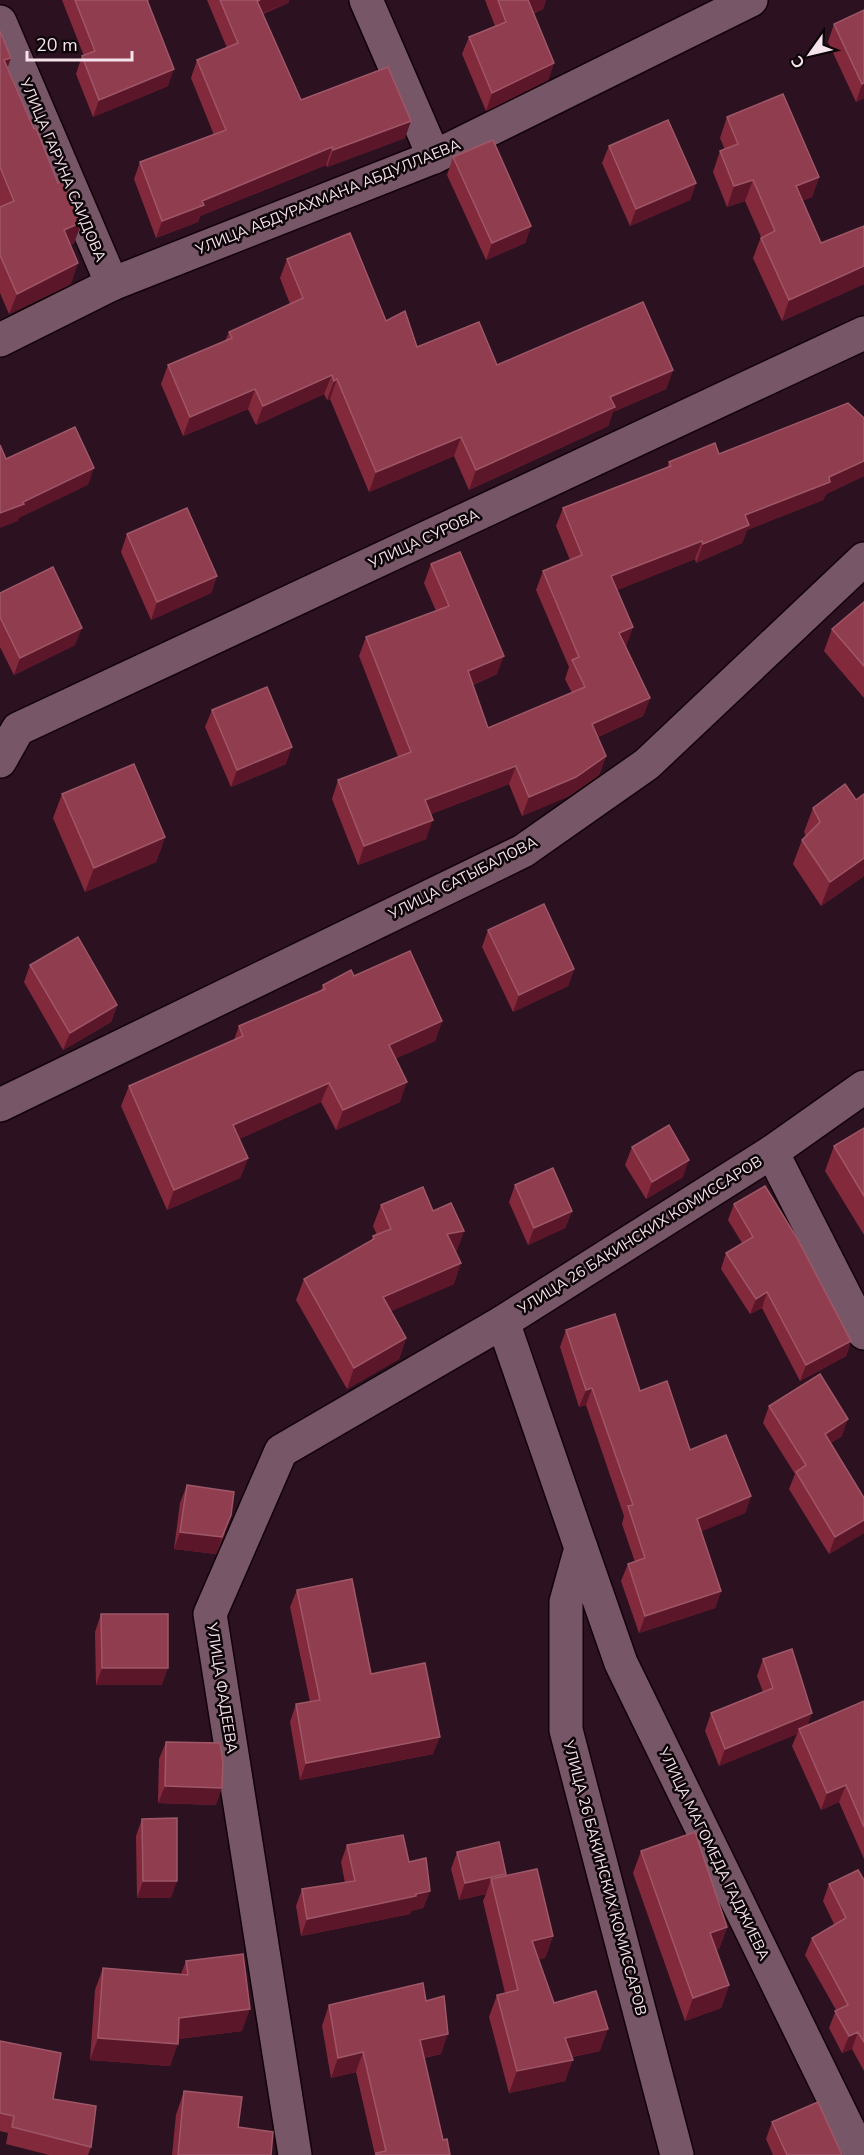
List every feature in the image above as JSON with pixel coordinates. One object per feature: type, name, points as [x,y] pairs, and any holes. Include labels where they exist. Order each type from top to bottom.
[{"type":"street","points":[[366,0],[434,157]]},
{"type":"street","name":"УЛИЦА АБДУРАХМАНА АБДУЛЛАЕВА","points":[[0,340],[112,284],[434,157],[747,1]]},
{"type":"street","name":"УЛИЦА ГАРУНА САИДОВА","points":[[0,22],[112,284]]},
{"type":"street","name":"УЛИЦА СУРОВА","points":[[0,761],[18,729],[864,333]]},
{"type":"street","name":"УЛИЦА САТЫБАЛОВА","points":[[0,1105],[523,850],[647,764],[864,559]]},
{"type":"street","name":"УЛИЦА 26 БАКИНСКИХ КОМИССАРОВ","points":[[677,2155],[566,1730],[566,1602],[581,1548],[503,1322],[772,1152],[864,1087]]},
{"type":"street","points":[[772,1152],[864,1333]]},
{"type":"street","name":"УЛИЦА ФАДЕЕВА","points":[[295,2155],[210,1614],[281,1451],[503,1322]]},
{"type":"street","name":"УЛИЦА МАГОМЕДА ГАДЖИЕВА","points":[[581,1548],[621,1663],[861,2155]]},
{"type":"building","points":[[75,0],[147,0],[174,69],[99,100],[82,56],[95,51]]},
{"type":"building","points":[[220,0],[260,0],[257,1],[301,100],[388,67],[411,121],[333,150],[332,147],[202,201],[204,205],[162,221],[140,162],[226,130],[197,60],[238,43]]},
{"type":"building","points":[[498,0],[528,0],[554,63],[492,93],[469,37],[506,22]]},
{"type":"building","points":[[864,10],[864,83],[862,84],[834,24]]},
{"type":"building","points":[[0,31],[11,58],[4,60],[34,129],[36,128],[58,183],[64,180],[82,222],[64,230],[78,263],[17,294],[0,255],[0,207],[14,201],[0,167]]},
{"type":"building","points":[[783,94],[819,177],[796,186],[821,243],[864,226],[864,266],[789,300],[761,238],[775,231],[753,180],[734,186],[720,151],[738,144],[727,117]]},
{"type":"building","points":[[668,120],[696,183],[636,209],[609,146]]},
{"type":"building","points":[[493,140],[531,226],[492,243],[453,157]]},
{"type":"building","points":[[350,233],[386,321],[405,311],[417,347],[479,322],[497,365],[643,302],[673,370],[610,397],[615,407],[476,470],[461,437],[376,472],[337,379],[334,381],[332,375],[263,406],[255,389],[190,417],[168,365],[232,338],[229,332],[303,298],[287,259]]},
{"type":"building","points":[[848,403],[864,418],[864,461],[829,477],[830,482],[745,515],[749,525],[703,544],[702,541],[611,576],[633,627],[619,633],[650,698],[592,724],[606,756],[576,777],[529,797],[516,766],[425,800],[433,820],[364,846],[338,780],[411,752],[366,637],[449,606],[431,564],[460,552],[504,656],[468,671],[488,728],[585,687],[572,660],[579,657],[543,571],[582,555],[563,508],[671,466],[669,462],[715,443],[719,454]]},
{"type":"building","points":[[75,427],[94,468],[23,502],[24,504],[0,513],[0,445],[6,459]]},
{"type":"building","points":[[187,508],[217,576],[157,602],[127,534]]},
{"type":"building","points":[[53,567],[82,628],[20,658],[0,617],[0,593]]},
{"type":"building","points":[[864,602],[864,666],[832,629]]},
{"type":"building","points":[[267,687],[292,747],[237,770],[212,710]]},
{"type":"building","points":[[134,764],[165,837],[94,868],[62,794]]},
{"type":"building","points":[[845,784],[856,800],[864,794],[864,858],[830,882],[802,840],[820,822],[813,808]]},
{"type":"building","points":[[544,904],[574,969],[519,995],[488,930]]},
{"type":"building","points":[[78,937],[117,1005],[70,1033],[30,965]]},
{"type":"building","points":[[410,951],[442,1021],[389,1045],[407,1082],[343,1110],[329,1083],[233,1125],[248,1158],[174,1190],[129,1086],[243,1036],[239,1026],[325,989],[323,985],[351,970],[354,976]]},
{"type":"building","points":[[669,1125],[689,1160],[652,1182],[632,1147]]},
{"type":"building","points":[[864,1128],[864,1196],[834,1146]]},
{"type":"building","points":[[553,1168],[572,1211],[534,1228],[515,1185]]},
{"type":"building","points":[[765,1186],[797,1238],[851,1341],[806,1365],[767,1292],[756,1299],[726,1253],[753,1237],[734,1204]]},
{"type":"building","points":[[423,1187],[433,1211],[451,1203],[464,1231],[447,1234],[461,1263],[383,1297],[406,1338],[354,1368],[304,1279],[374,1239],[373,1236],[391,1229],[381,1205]]},
{"type":"building","points":[[615,1314],[640,1391],[667,1381],[690,1450],[726,1435],[751,1496],[697,1519],[721,1591],[645,1616],[628,1564],[645,1558],[628,1506],[633,1505],[592,1388],[586,1390],[566,1330]]},
{"type":"building","points":[[820,1374],[848,1419],[825,1434],[864,1498],[864,1520],[835,1537],[796,1472],[806,1465],[769,1406]]},
{"type":"building","points":[[187,1485],[234,1492],[231,1515],[222,1537],[180,1532]]},
{"type":"building","points":[[352,1579],[371,1674],[425,1663],[440,1737],[306,1763],[296,1704],[320,1700],[297,1590]]},
{"type":"building","points":[[101,1614],[168,1614],[168,1668],[102,1668]]},
{"type":"building","points":[[792,1649],[812,1713],[725,1749],[711,1713],[773,1688],[763,1659]]},
{"type":"building","points":[[864,1701],[864,1827],[846,1785],[827,1793],[799,1729]]},
{"type":"building","points":[[166,1742],[220,1743],[223,1762],[222,1788],[165,1786]]},
{"type":"building","points":[[177,1818],[177,1881],[143,1881],[142,1819]]},
{"type":"building","points":[[695,1832],[727,1927],[710,1933],[729,1985],[693,1998],[641,1851]]},
{"type":"building","points":[[403,1835],[409,1862],[426,1858],[430,1891],[307,1919],[302,1889],[355,1881],[347,1845]]},
{"type":"building","points":[[499,1842],[506,1874],[465,1883],[457,1852]]},
{"type":"building","points":[[537,1869],[553,1936],[532,1941],[554,2003],[596,1991],[608,2029],[565,2038],[573,2060],[517,2071],[497,1995],[518,1990],[491,1879]]},
{"type":"building","points":[[858,1870],[864,1880],[864,2042],[858,2032],[849,2036],[835,2011],[848,2005],[812,1938],[846,1918],[829,1884]]},
{"type":"building","points":[[243,1954],[250,2009],[179,2018],[178,2044],[98,2038],[103,1968],[188,1975],[186,1961]]},
{"type":"building","points":[[423,1983],[426,2001],[444,1996],[448,2034],[420,2040],[443,2140],[447,2139],[450,2155],[376,2155],[376,2153],[386,2151],[363,2052],[338,2058],[329,2005]]},
{"type":"building","points":[[0,2041],[61,2053],[53,2099],[96,2106],[91,2147],[12,2127],[14,2116],[0,2113]]},
{"type":"building","points":[[184,2091],[242,2097],[238,2127],[273,2132],[271,2155],[178,2155]]},
{"type":"building","points":[[818,2102],[842,2155],[787,2155],[772,2122]]}]
